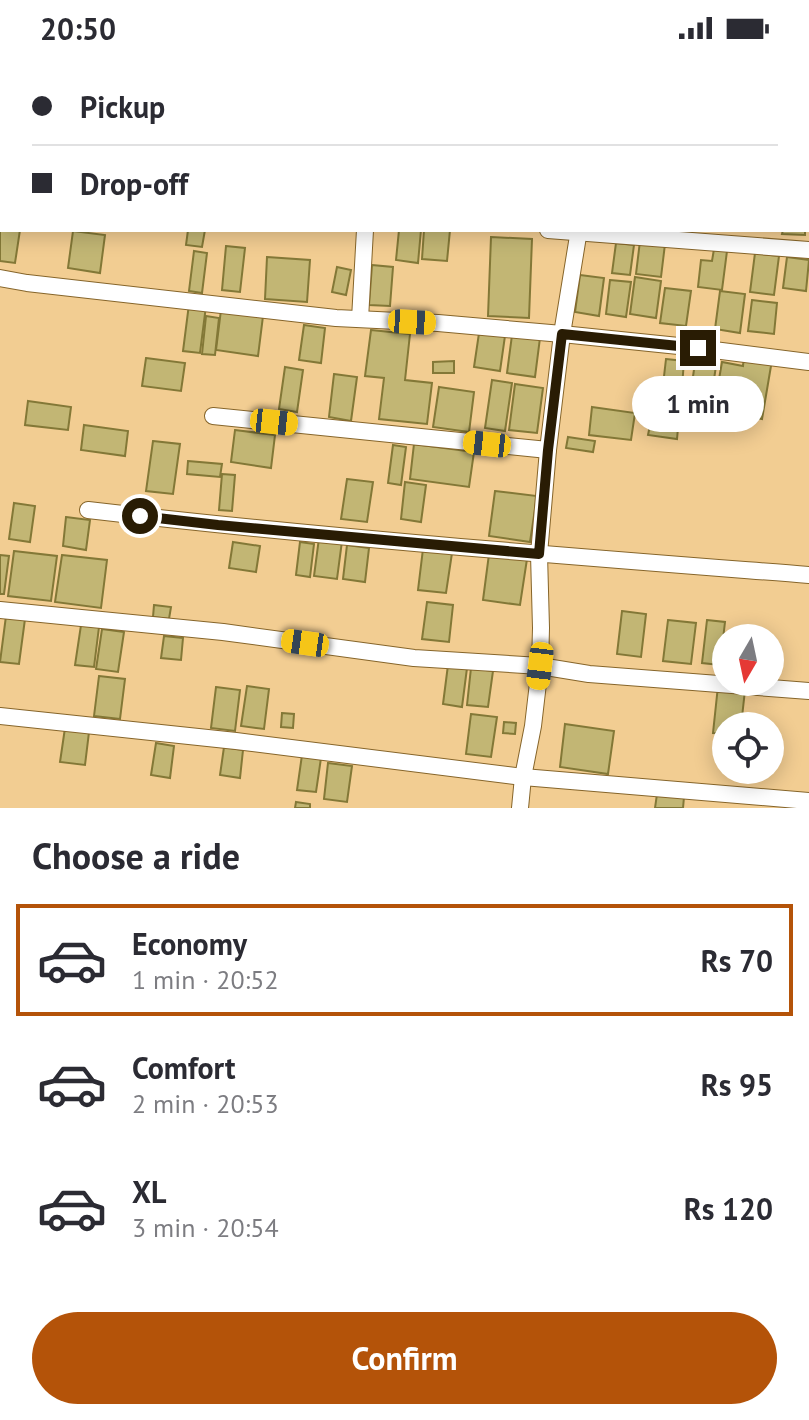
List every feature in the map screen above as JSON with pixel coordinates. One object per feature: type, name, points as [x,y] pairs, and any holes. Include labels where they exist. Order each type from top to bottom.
[{"type":"street","points":[[360,319],[365,232]]},
{"type":"street","points":[[520,808],[540,666],[539,554],[548,450],[579,232]]},
{"type":"street","points":[[591,232],[809,250]]},
{"type":"street","points":[[0,278],[360,319],[562,334],[809,362]]},
{"type":"street","points":[[213,416],[548,450]]},
{"type":"street","points":[[88,510],[539,554],[809,575]]},
{"type":"street","points":[[0,610],[223,632],[414,658],[540,666],[589,674],[809,691]]},
{"type":"street","points":[[0,716],[236,741],[523,777],[809,801]]},
{"type":"building","points":[[0,232],[20,232],[15,263],[0,261]]},
{"type":"building","points":[[73,232],[105,235],[100,273],[68,268]]},
{"type":"building","points":[[188,232],[205,232],[202,247],[186,245]]},
{"type":"building","points":[[399,232],[421,232],[418,263],[396,260]]},
{"type":"building","points":[[424,232],[450,232],[447,261],[422,259]]},
{"type":"building","points":[[782,232],[805,232],[805,235]]},
{"type":"building","points":[[491,237],[532,239],[529,318],[488,316]]},
{"type":"building","points":[[640,241],[665,244],[661,277],[636,274]]},
{"type":"building","points":[[616,243],[634,245],[630,275],[612,273]]},
{"type":"building","points":[[226,246],[245,248],[240,292],[222,290]]},
{"type":"building","points":[[714,249],[727,251],[722,290],[698,287],[701,260],[712,261]]},
{"type":"building","points":[[194,251],[207,253],[202,293],[189,291]]},
{"type":"building","points":[[755,253],[779,256],[774,295],[750,292]]},
{"type":"building","points":[[267,257],[310,260],[307,302],[265,299]]},
{"type":"building","points":[[787,257],[809,260],[806,291],[783,288]]},
{"type":"building","points":[[372,265],[393,267],[390,306],[369,305]]},
{"type":"building","points":[[337,267],[351,270],[346,295],[332,292]]},
{"type":"building","points":[[580,275],[604,278],[599,316],[575,312]]},
{"type":"building","points":[[635,277],[661,281],[656,318],[630,314]]},
{"type":"building","points":[[610,280],[631,282],[626,317],[606,314]]},
{"type":"building","points":[[665,288],[691,291],[686,326],[660,323]]},
{"type":"building","points":[[720,291],[745,294],[740,333],[715,329]]},
{"type":"building","points":[[752,300],[777,303],[774,334],[748,331]]},
{"type":"building","points":[[189,304],[206,306],[200,353],[183,351]]},
{"type":"building","points":[[221,310],[263,316],[258,356],[216,350]]},
{"type":"building","points":[[206,316],[219,318],[215,355],[202,354]]},
{"type":"building","points":[[304,325],[325,328],[321,363],[299,360]]},
{"type":"building","points":[[371,330],[410,334],[405,380],[432,383],[427,424],[379,419],[384,378],[365,376]]},
{"type":"building","points":[[479,333],[505,336],[500,371],[474,367]]},
{"type":"building","points":[[512,335],[540,338],[535,377],[507,373]]},
{"type":"building","points":[[696,356],[717,359],[711,400],[690,397]]},
{"type":"building","points":[[744,356],[772,360],[762,419],[741,415],[742,407],[715,402],[722,362],[743,366]]},
{"type":"building","points":[[146,358],[185,363],[181,391],[142,386]]},
{"type":"building","points":[[666,359],[684,361],[682,387],[663,385]]},
{"type":"building","points":[[454,361],[454,373],[433,373],[433,362]]},
{"type":"building","points":[[285,367],[303,370],[297,412],[279,409]]},
{"type":"building","points":[[334,374],[357,377],[351,421],[329,417]]},
{"type":"building","points":[[492,380],[512,383],[505,431],[485,428]]},
{"type":"building","points":[[515,384],[543,388],[537,433],[509,430]]},
{"type":"building","points":[[439,387],[474,392],[469,432],[433,427]]},
{"type":"building","points":[[28,401],[71,407],[68,430],[25,425]]},
{"type":"building","points":[[592,407],[635,413],[631,440],[589,435]]},
{"type":"building","points":[[84,425],[128,431],[125,456],[81,450]]},
{"type":"building","points":[[650,425],[678,428],[677,439],[648,435]]},
{"type":"building","points":[[235,430],[275,435],[271,468],[231,462]]},
{"type":"building","points":[[568,437],[595,441],[593,452],[566,448]]},
{"type":"building","points":[[153,441],[180,444],[173,494],[146,491]]},
{"type":"building","points":[[414,444],[474,452],[469,487],[410,479]]},
{"type":"building","points":[[393,445],[406,447],[401,485],[388,483]]},
{"type":"building","points":[[188,461],[222,464],[220,477],[187,474]]},
{"type":"building","points":[[222,474],[235,475],[232,511],[219,510]]},
{"type":"building","points":[[347,479],[373,482],[367,522],[341,519]]},
{"type":"building","points":[[405,482],[426,485],[421,522],[401,519]]},
{"type":"building","points":[[495,491],[537,496],[530,542],[489,536]]},
{"type":"building","points":[[14,503],[35,506],[30,542],[9,539]]},
{"type":"building","points":[[66,517],[90,520],[86,550],[63,546]]},
{"type":"building","points":[[319,538],[342,541],[337,579],[314,576]]},
{"type":"building","points":[[233,542],[260,546],[256,572],[229,568]]},
{"type":"building","points":[[300,542],[314,544],[310,577],[296,575]]},
{"type":"building","points":[[347,545],[369,548],[365,582],[343,579]]},
{"type":"building","points":[[423,549],[452,553],[446,593],[418,590]]},
{"type":"building","points":[[14,551],[57,556],[51,601],[8,596]]},
{"type":"building","points":[[489,554],[527,559],[520,605],[483,600]]},
{"type":"building","points":[[0,555],[9,556],[4,594],[0,594]]},
{"type":"building","points":[[62,555],[107,560],[101,608],[55,602]]},
{"type":"building","points":[[427,602],[453,605],[449,642],[422,639]]},
{"type":"building","points":[[154,605],[171,607],[169,619],[153,617]]},
{"type":"building","points":[[622,611],[646,614],[641,657],[617,654]]},
{"type":"building","points":[[6,616],[25,619],[19,664],[0,662]]},
{"type":"building","points":[[668,620],[696,623],[691,664],[663,661]]},
{"type":"building","points":[[707,620],[725,622],[712,624],[712,664],[702,663]]},
{"type":"building","points":[[81,625],[99,627],[94,667],[75,665]]},
{"type":"building","points":[[102,629],[124,632],[118,672],[96,669]]},
{"type":"building","points":[[164,636],[183,638],[181,660],[161,658]]},
{"type":"building","points":[[448,665],[467,668],[462,707],[443,704]]},
{"type":"building","points":[[471,668],[493,671],[488,707],[467,705]]},
{"type":"building","points":[[99,676],[125,679],[120,719],[94,716]]},
{"type":"building","points":[[247,686],[269,689],[264,729],[241,726]]},
{"type":"building","points":[[216,687],[240,690],[235,731],[211,728]]},
{"type":"building","points":[[717,696],[744,696],[743,712],[715,712]]},
{"type":"building","points":[[282,713],[294,714],[293,728],[281,727]]},
{"type":"building","points":[[471,714],[497,717],[491,757],[466,754]]},
{"type":"building","points":[[504,722],[516,723],[515,734],[503,733]]},
{"type":"building","points":[[565,724],[614,731],[608,774],[560,767]]},
{"type":"building","points":[[65,728],[89,732],[85,765],[60,762]]},
{"type":"building","points":[[156,743],[174,746],[170,778],[151,775]]},
{"type":"building","points":[[224,747],[243,750],[240,778],[220,775]]},
{"type":"building","points":[[302,755],[321,758],[316,792],[297,790]]},
{"type":"building","points":[[328,763],[352,766],[347,802],[324,799]]},
{"type":"building","points":[[657,794],[684,797],[683,808],[655,808]]},
{"type":"building","points":[[296,802],[310,804],[310,808],[295,808]]},
{"type":"route","points":[[140,516],[539,554],[562,334],[698,348]]}]
